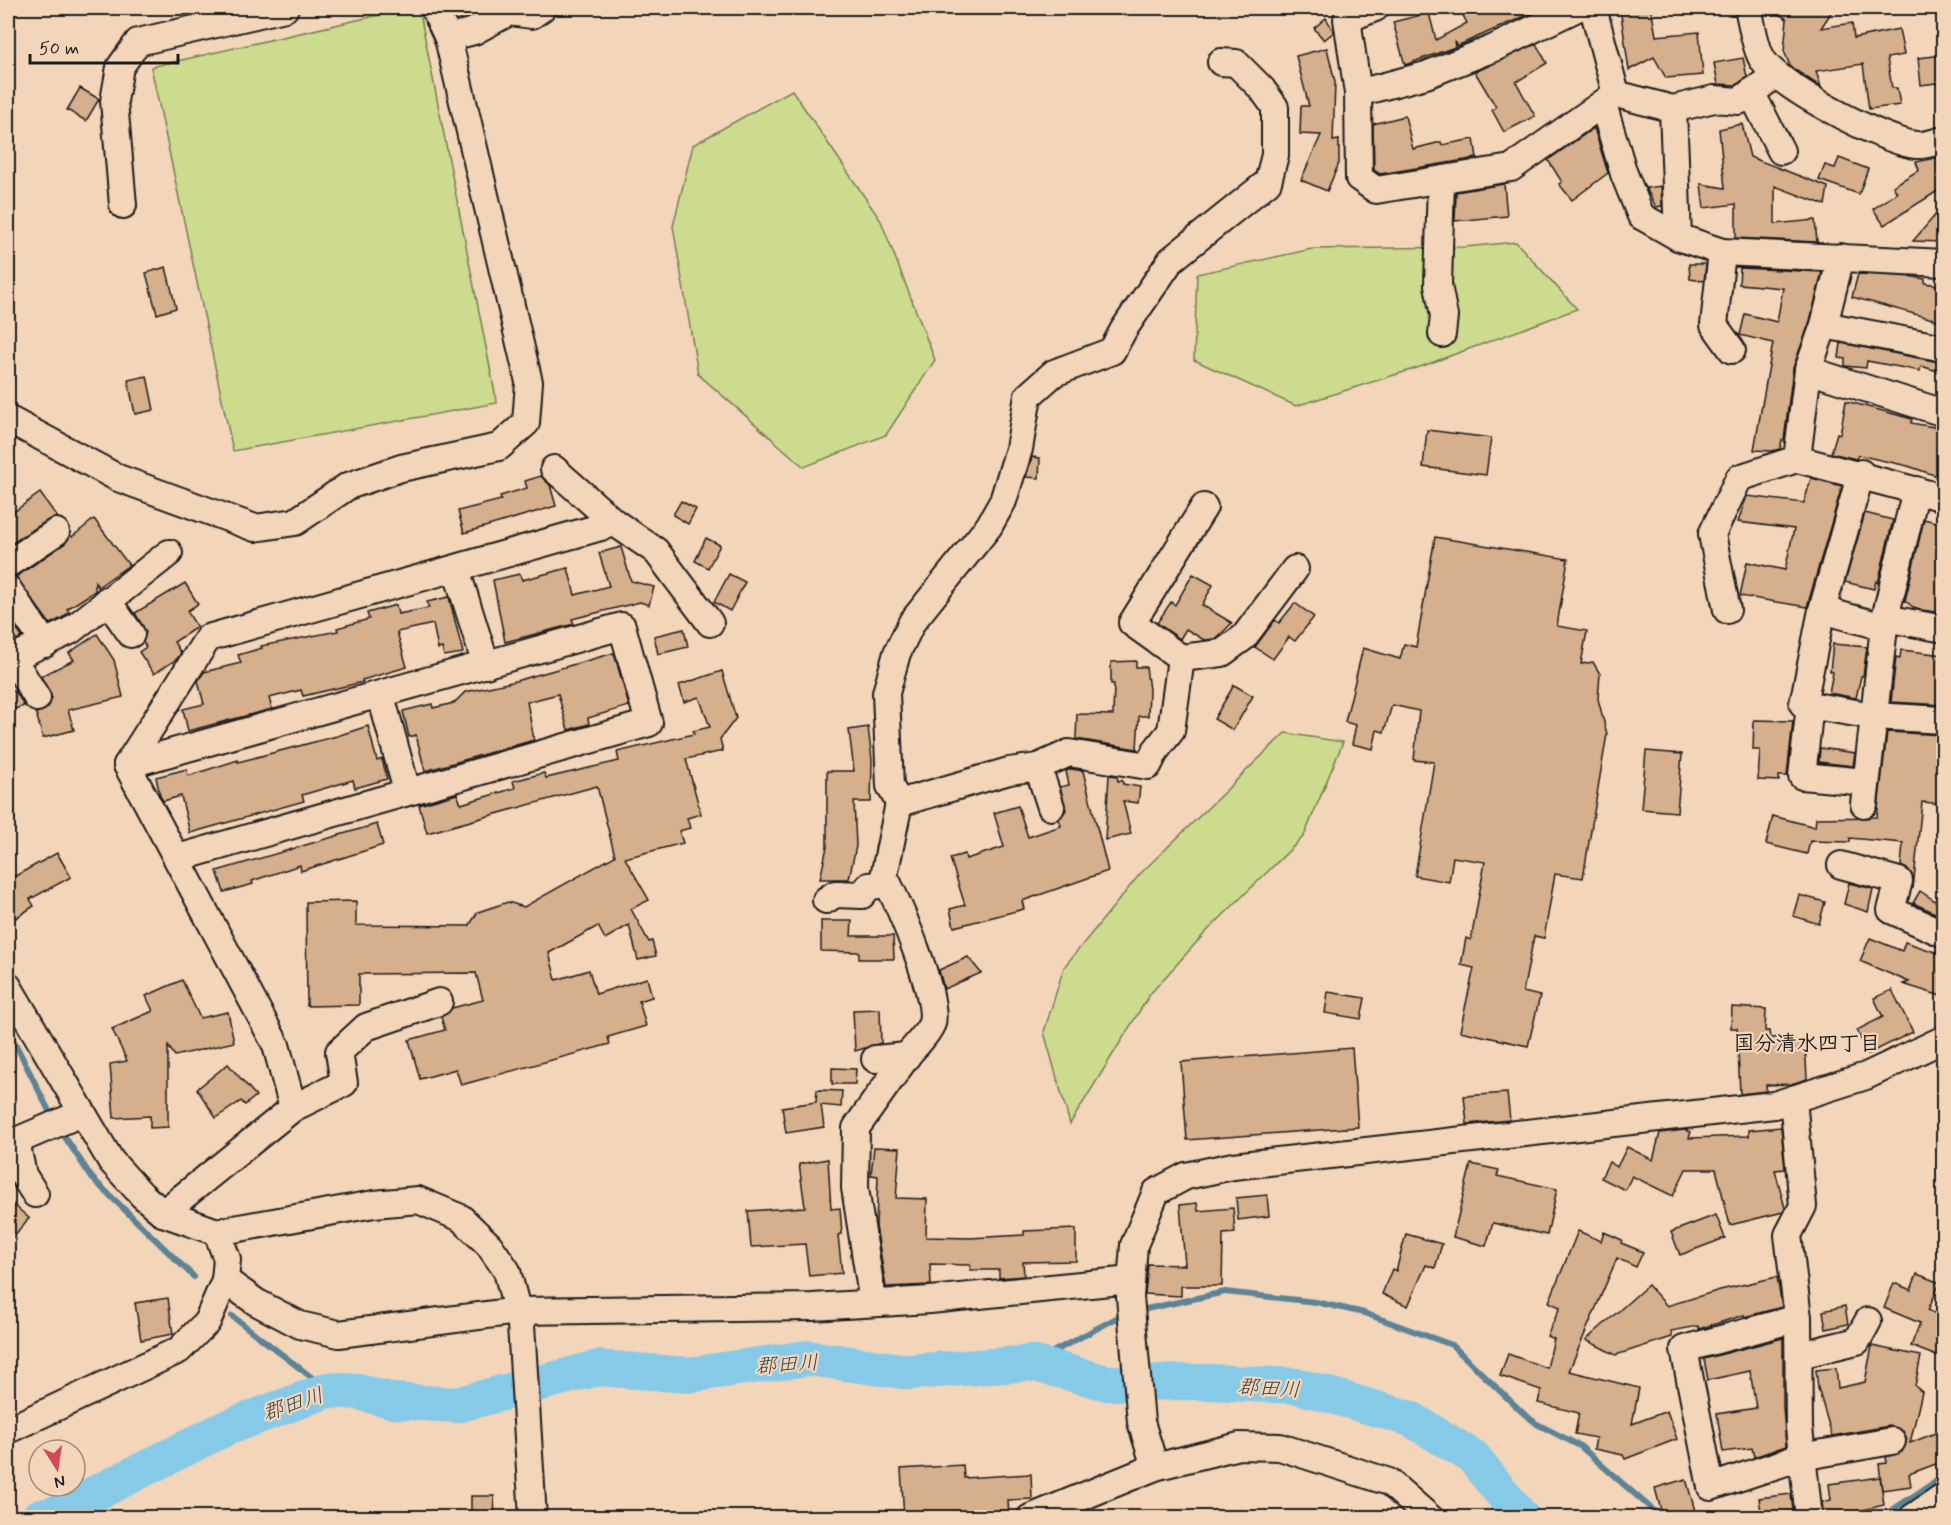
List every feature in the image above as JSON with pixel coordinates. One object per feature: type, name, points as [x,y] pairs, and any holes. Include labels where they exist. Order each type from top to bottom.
[{"type":"street","points":[[123,206],[114,101],[120,67],[138,42],[285,8]]},
{"type":"street","points":[[8,419],[117,478],[255,528],[295,522],[348,486],[401,468],[499,447],[526,423],[529,381],[448,38],[434,8]]},
{"type":"street","points":[[448,38],[474,31],[509,12],[532,15],[542,8]]},
{"type":"street","points":[[1375,8],[1339,13],[1358,93],[1359,178],[1376,190],[1510,168],[1610,99],[1673,109],[1714,99],[1739,101],[1776,75]]},
{"type":"street","points":[[1358,93],[1426,75],[1494,48],[1577,8]]},
{"type":"street","points":[[1593,8],[1624,174],[1641,216],[1678,237],[1722,252],[1944,263]]},
{"type":"street","points":[[1748,8],[1761,57],[1776,75],[1802,94],[1889,138],[1917,145],[1944,140]]},
{"type":"street","points":[[873,1303],[855,1188],[856,1128],[931,1025],[933,1004],[898,903],[884,876],[899,803],[890,786],[885,722],[886,693],[897,653],[912,622],[989,526],[1003,501],[1019,449],[1029,396],[1054,373],[1112,351],[1124,329],[1171,260],[1268,182],[1275,155],[1275,107],[1262,89],[1236,63],[1221,62]]},
{"type":"street","points":[[1751,92],[1781,151]]},
{"type":"street","points":[[1673,109],[1678,237]]},
{"type":"street","points":[[1441,180],[1438,285],[1444,316],[1442,334]]},
{"type":"street","points":[[1722,252],[1714,326],[1732,350]]},
{"type":"street","points":[[1797,459],[1808,370],[1824,325],[1841,257]]},
{"type":"street","points":[[1824,325],[1944,348]]},
{"type":"street","points":[[1808,370],[1944,413]]},
{"type":"street","points":[[1727,610],[1712,534],[1739,478],[1797,459],[1861,474],[1944,498]]},
{"type":"street","points":[[554,469],[615,522],[656,551],[710,623]]},
{"type":"street","points":[[1861,474],[1822,610],[1803,704],[1873,716],[1944,720]]},
{"type":"street","points":[[1810,705],[1802,776],[1865,793],[1885,622],[1916,490]]},
{"type":"street","points":[[1204,507],[1132,622],[1181,658],[1222,653],[1245,637],[1295,569]]},
{"type":"street","points":[[127,765],[208,638],[615,522]]},
{"type":"street","points":[[8,564],[56,532]]},
{"type":"street","points":[[37,698],[10,660],[70,631],[169,553]]},
{"type":"street","points":[[456,569],[486,665]]},
{"type":"street","points":[[8,589],[45,644]]},
{"type":"street","points":[[107,600],[131,634]]},
{"type":"street","points":[[1822,610],[1885,622],[1944,629]]},
{"type":"street","points":[[127,765],[622,627],[649,723],[178,858]]},
{"type":"street","points":[[899,803],[1009,771],[1038,767],[1069,753],[1148,766],[1156,750],[1171,731],[1181,658]]},
{"type":"street","points":[[381,696],[407,791]]},
{"type":"street","points":[[127,765],[276,1045],[293,1108]]},
{"type":"street","points":[[1038,767],[1052,807]]},
{"type":"street","points":[[1840,865],[1899,881],[1891,910],[1944,934]]},
{"type":"street","points":[[826,900],[835,894],[862,895],[869,886],[888,884]]},
{"type":"street","points":[[8,986],[75,1116],[111,1161],[163,1213],[217,1232],[374,1204],[418,1200],[461,1218],[489,1245],[507,1271],[519,1318],[533,1518]]},
{"type":"street","points":[[163,1213],[293,1108],[344,1083],[339,1052],[366,1027],[439,1002]]},
{"type":"street","points":[[1155,1467],[1141,1422],[1130,1288],[1134,1245],[1141,1222],[1156,1192],[1186,1176],[1233,1166],[1774,1105],[1866,1076],[1944,1040]]},
{"type":"street","points":[[875,1059],[907,1056]]},
{"type":"street","points":[[1793,1099],[1803,1206],[1788,1235],[1798,1318],[1799,1428],[1809,1518]]},
{"type":"street","points":[[22,1186],[16,1141],[75,1116]]},
{"type":"street","points":[[8,1430],[179,1350],[207,1322],[225,1280],[227,1259],[217,1232]]},
{"type":"street","points":[[225,1280],[256,1302],[300,1325],[339,1334],[519,1318],[873,1303],[1130,1288]]},
{"type":"street","points":[[1798,1318],[1684,1349],[1711,1487],[1802,1457],[1892,1441]]},
{"type":"street","points":[[1800,1355],[1857,1341],[1868,1321]]},
{"type":"street","points":[[1030,1518],[1155,1467],[1239,1446],[1280,1447],[1389,1482],[1430,1518]]},
{"type":"street","points":[[1912,1518],[1944,1496]]},
{"type":"green space","points":[[410,8],[419,8],[497,403],[233,451],[151,67]]},
{"type":"green space","points":[[792,90],[881,221],[935,360],[886,435],[804,467],[698,374],[673,226],[693,145]]},
{"type":"green space","points":[[1516,242],[1577,309],[1420,367],[1296,406],[1194,360],[1197,274],[1312,249],[1465,247]]},
{"type":"green space","points":[[1285,733],[1343,742],[1304,836],[1205,933],[1150,994],[1070,1124],[1044,1032],[1064,967],[1140,874]]},
{"type":"building","points":[[1459,8],[1543,8],[1457,46],[1454,41],[1455,47],[1405,65],[1393,22],[1429,13],[1436,40],[1467,23]]},
{"type":"building","points":[[1620,8],[1651,8],[1656,36],[1699,32],[1703,75],[1666,78],[1654,57],[1629,70]]},
{"type":"building","points":[[1769,8],[1834,8],[1821,28],[1852,23],[1854,38],[1899,29],[1904,55],[1887,58],[1892,88],[1897,88],[1900,105],[1869,109],[1863,64],[1816,71],[1821,87],[1795,70],[1790,66],[1784,51],[1787,19]]},
{"type":"building","points":[[1326,18],[1334,32],[1324,40],[1314,28]]},
{"type":"building","points":[[1536,44],[1547,63],[1516,82],[1535,116],[1504,132],[1492,110],[1496,107],[1475,72]]},
{"type":"building","points":[[1327,48],[1335,82],[1333,141],[1339,140],[1339,163],[1327,191],[1301,180],[1321,135],[1300,134],[1301,106],[1309,106],[1296,56]]},
{"type":"building","points":[[1944,55],[1944,82],[1921,85],[1918,58]]},
{"type":"building","points":[[1743,58],[1747,77],[1736,85],[1718,84],[1714,63]]},
{"type":"building","points":[[80,88],[99,99],[86,121],[67,110]]},
{"type":"building","points":[[1405,116],[1413,149],[1441,142],[1442,145],[1474,139],[1477,158],[1380,174],[1374,170],[1373,124]]},
{"type":"building","points":[[1742,124],[1750,157],[1828,187],[1825,205],[1775,186],[1775,224],[1815,220],[1817,242],[1736,238],[1736,204],[1704,208],[1701,184],[1725,188],[1719,129]]},
{"type":"building","points":[[1594,128],[1608,173],[1572,200],[1559,184],[1562,182],[1548,160]]},
{"type":"building","points":[[1940,157],[1944,167],[1944,187],[1884,225],[1873,209],[1897,193],[1893,186],[1919,170],[1916,162]]},
{"type":"building","points":[[1839,158],[1868,169],[1859,194],[1819,180],[1825,165],[1835,168]]},
{"type":"building","points":[[1504,184],[1507,216],[1455,221],[1456,192]]},
{"type":"building","points":[[1661,186],[1662,206],[1656,207],[1646,188]]},
{"type":"building","points":[[1944,205],[1944,242],[1913,241]]},
{"type":"building","points":[[1689,264],[1706,264],[1704,281],[1690,279]]},
{"type":"building","points":[[166,267],[176,308],[157,314],[146,273]]},
{"type":"building","points":[[1740,268],[1822,272],[1810,321],[1793,368],[1784,440],[1782,440],[1780,449],[1772,451],[1754,450],[1773,343],[1740,335],[1745,314],[1777,322],[1783,288],[1739,284]]},
{"type":"building","points":[[1858,274],[1914,277],[1925,279],[1925,283],[1944,286],[1944,322],[1852,297]]},
{"type":"building","points":[[1841,343],[1944,363],[1944,373],[1921,366],[1920,371],[1867,361],[1866,368],[1845,366],[1845,359],[1839,358]]},
{"type":"building","points":[[147,376],[154,410],[135,414],[128,380]]},
{"type":"building","points":[[1846,401],[1912,419],[1911,423],[1944,429],[1944,463],[1940,477],[1908,466],[1858,455],[1856,459],[1831,453],[1837,433],[1840,434]]},
{"type":"building","points":[[1427,430],[1491,438],[1486,475],[1423,467]]},
{"type":"building","points":[[1032,457],[1040,458],[1039,478],[1026,477]]},
{"type":"building","points":[[541,476],[550,485],[556,506],[464,533],[458,511],[501,500],[500,496],[527,488],[525,481]]},
{"type":"building","points":[[1811,478],[1842,486],[1807,607],[1740,596],[1747,562],[1785,570],[1794,529],[1738,522],[1747,496],[1804,503]]},
{"type":"building","points":[[40,493],[58,518],[48,520],[8,546],[8,516]]},
{"type":"building","points":[[681,501],[696,509],[688,524],[673,515]]},
{"type":"building","points":[[1865,513],[1893,520],[1878,583],[1876,581],[1874,589],[1845,582]]},
{"type":"building","points":[[94,519],[129,565],[98,587],[95,582],[95,591],[67,609],[69,612],[62,618],[50,624],[16,577],[64,544],[70,534],[72,537]]},
{"type":"building","points":[[1924,519],[1944,524],[1941,613],[1916,609],[1905,601]]},
{"type":"building","points":[[1435,537],[1568,559],[1557,626],[1587,631],[1581,664],[1593,662],[1600,674],[1598,699],[1607,734],[1583,878],[1555,874],[1544,938],[1534,936],[1523,992],[1540,996],[1528,1046],[1460,1031],[1474,968],[1461,965],[1466,938],[1471,940],[1485,862],[1453,857],[1449,882],[1415,876],[1434,762],[1414,760],[1419,711],[1392,705],[1384,732],[1377,730],[1373,749],[1352,744],[1356,725],[1345,722],[1363,648],[1400,659],[1404,644],[1416,647]]},
{"type":"building","points":[[706,538],[720,545],[708,568],[695,561]]},
{"type":"building","points":[[621,547],[631,581],[654,587],[649,605],[640,602],[572,619],[574,624],[505,642],[493,580],[520,574],[522,580],[568,568],[575,595],[609,586],[599,553]]},
{"type":"building","points":[[729,574],[745,582],[730,611],[714,602]]},
{"type":"building","points":[[1193,574],[1213,585],[1202,605],[1232,623],[1216,639],[1204,640],[1186,629],[1180,639],[1157,623],[1171,602],[1175,605]]},
{"type":"building","points":[[185,583],[198,604],[187,611],[197,627],[174,642],[181,653],[177,659],[154,674],[139,652],[146,647],[143,642],[146,632],[135,613]]},
{"type":"building","points":[[449,597],[463,653],[444,656],[442,648],[438,649],[433,624],[397,632],[407,667],[362,680],[363,682],[303,696],[301,690],[269,698],[272,709],[188,731],[183,709],[204,704],[198,681],[204,672],[241,663],[238,655],[262,648],[261,646],[338,631],[337,628],[369,619],[367,613],[396,605],[398,614],[429,608],[427,602]]},
{"type":"building","points":[[1295,603],[1314,617],[1295,641],[1289,637],[1273,659],[1255,647],[1275,620],[1279,623]]},
{"type":"building","points":[[10,619],[22,637],[8,644],[8,621]]},
{"type":"building","points":[[684,629],[688,647],[658,654],[654,636]]},
{"type":"building","points":[[97,634],[114,660],[123,697],[68,710],[74,730],[43,738],[36,713],[45,710],[52,698],[41,676],[74,660],[69,653]]},
{"type":"building","points":[[1833,644],[1867,647],[1863,676],[1861,676],[1856,698],[1829,693],[1833,672],[1830,671]]},
{"type":"building","points":[[1901,650],[1944,655],[1944,705],[1891,702],[1896,657],[1900,658]]},
{"type":"building","points":[[614,653],[629,706],[588,718],[589,724],[568,730],[558,694],[527,702],[534,740],[425,771],[416,735],[409,737],[403,711],[432,704],[433,708],[454,703],[465,692],[512,682]]},
{"type":"building","points":[[1136,661],[1136,667],[1146,667],[1149,690],[1148,716],[1139,716],[1137,749],[1076,739],[1077,714],[1113,715],[1114,684],[1111,684],[1111,662]]},
{"type":"building","points":[[722,671],[736,718],[720,739],[723,751],[686,759],[701,814],[687,818],[690,828],[679,831],[683,843],[625,858],[649,900],[631,909],[649,942],[652,941],[656,956],[638,960],[629,925],[605,939],[598,926],[549,953],[556,980],[589,970],[596,994],[647,978],[652,997],[639,1001],[646,1026],[608,1037],[610,1044],[461,1085],[456,1069],[420,1079],[409,1040],[445,1030],[441,1017],[452,1008],[483,1000],[476,973],[359,974],[359,1005],[307,1006],[306,902],[356,901],[356,925],[469,926],[478,912],[508,902],[524,907],[615,856],[597,786],[427,833],[419,805],[457,794],[461,804],[515,788],[513,781],[544,773],[546,778],[619,761],[617,752],[694,734],[693,731],[710,727],[699,697],[684,702],[679,685]]},
{"type":"building","points":[[1234,685],[1253,696],[1233,730],[1214,719]]},
{"type":"building","points":[[15,690],[24,706],[8,711],[8,695]]},
{"type":"building","points":[[1754,720],[1793,721],[1787,776],[1779,776],[1779,781],[1758,780],[1760,750],[1753,750]]},
{"type":"building","points":[[368,726],[377,761],[382,759],[387,779],[355,788],[353,780],[302,795],[304,801],[190,833],[181,796],[163,801],[160,796],[156,777],[187,769],[188,776],[238,760],[238,762]]},
{"type":"building","points":[[868,727],[872,760],[871,802],[854,802],[856,846],[849,879],[820,879],[827,847],[827,771],[854,771],[849,730]]},
{"type":"building","points":[[1887,732],[1944,735],[1944,804],[1922,802],[1913,889],[1913,877],[1909,870],[1901,866],[1903,843],[1850,838],[1850,842],[1810,841],[1807,854],[1766,844],[1773,816],[1815,827],[1816,818],[1877,817]]},
{"type":"building","points":[[1820,748],[1855,753],[1853,766],[1819,762]]},
{"type":"building","points":[[1646,751],[1682,754],[1677,812],[1641,809]]},
{"type":"building","points":[[1071,769],[1083,771],[1108,871],[1022,901],[1024,909],[954,927],[950,909],[965,905],[950,858],[965,854],[966,859],[1004,847],[994,813],[1018,806],[1028,837],[1061,826],[1059,819],[1066,810],[1060,787],[1069,785],[1066,771]]},
{"type":"building","points":[[1109,775],[1117,776],[1118,781],[1122,780],[1123,784],[1140,787],[1138,803],[1123,801],[1131,834],[1105,840]]},
{"type":"building","points":[[377,824],[383,845],[301,871],[300,865],[252,881],[253,884],[224,892],[217,871]]},
{"type":"building","points":[[57,853],[71,877],[30,899],[34,906],[8,923],[8,880]]},
{"type":"building","points":[[1849,883],[1873,889],[1868,912],[1844,904]]},
{"type":"building","points":[[1920,891],[1944,907],[1944,917],[1913,903]]},
{"type":"building","points":[[1799,895],[1825,902],[1819,924],[1793,916]]},
{"type":"building","points":[[821,921],[852,921],[851,936],[893,936],[894,959],[859,959],[859,952],[821,951]]},
{"type":"building","points":[[1870,938],[1902,951],[1905,942],[1944,955],[1944,997],[1903,984],[1909,982],[1860,961]]},
{"type":"building","points":[[968,957],[981,973],[944,989],[939,970]]},
{"type":"building","points":[[182,980],[200,1018],[228,1012],[234,1042],[175,1056],[168,1046],[168,1127],[150,1128],[150,1116],[114,1118],[110,1064],[127,1061],[112,1029],[153,1011],[146,996]]},
{"type":"building","points":[[1892,990],[1913,1032],[1868,1054],[1857,1030],[1883,1017],[1874,998]]},
{"type":"building","points":[[1328,992],[1365,998],[1361,1019],[1325,1013]]},
{"type":"building","points":[[1732,1007],[1766,1009],[1765,1031],[1769,1031],[1770,1038],[1786,1037],[1787,1042],[1805,1041],[1807,1079],[1791,1084],[1766,1085],[1766,1091],[1740,1094],[1737,1028],[1731,1028]]},
{"type":"building","points":[[880,1009],[881,1043],[855,1051],[853,1010]]},
{"type":"building","points":[[1352,1048],[1358,1127],[1187,1140],[1181,1062]]},
{"type":"building","points":[[228,1064],[256,1096],[245,1105],[241,1101],[216,1118],[197,1089]]},
{"type":"building","points":[[832,1068],[856,1069],[855,1084],[832,1084]]},
{"type":"building","points":[[817,1090],[842,1091],[841,1107],[821,1105],[824,1127],[786,1133],[782,1107],[816,1102]]},
{"type":"building","points":[[1507,1093],[1510,1120],[1467,1124],[1464,1096]]},
{"type":"building","points":[[1781,1127],[1785,1169],[1775,1170],[1785,1208],[1783,1212],[1730,1225],[1716,1169],[1686,1169],[1673,1196],[1632,1176],[1625,1190],[1601,1178],[1609,1162],[1617,1167],[1627,1147],[1653,1160],[1660,1133],[1684,1130],[1691,1132],[1689,1138],[1749,1136],[1749,1130]]},
{"type":"building","points":[[874,1147],[900,1148],[896,1198],[927,1199],[926,1237],[970,1238],[1024,1235],[1024,1231],[1076,1229],[1076,1261],[1023,1262],[1024,1276],[999,1278],[999,1270],[970,1270],[970,1265],[930,1264],[931,1285],[886,1287],[876,1226],[878,1176],[871,1175]]},
{"type":"building","points":[[828,1159],[831,1209],[840,1208],[842,1234],[838,1235],[842,1273],[809,1276],[805,1244],[751,1247],[748,1211],[805,1207],[799,1164]]},
{"type":"building","points":[[1471,1164],[1499,1170],[1497,1176],[1557,1189],[1547,1235],[1493,1223],[1486,1246],[1453,1237]]},
{"type":"building","points":[[1267,1195],[1269,1216],[1238,1220],[1236,1198]]},
{"type":"building","points":[[8,1200],[29,1218],[8,1243]]},
{"type":"building","points":[[1197,1203],[1198,1211],[1233,1208],[1235,1233],[1223,1234],[1222,1286],[1181,1286],[1181,1296],[1145,1294],[1148,1264],[1185,1265],[1180,1205]]},
{"type":"building","points":[[1716,1215],[1725,1238],[1680,1255],[1671,1232]]},
{"type":"building","points":[[1578,1231],[1601,1241],[1604,1232],[1622,1240],[1621,1243],[1643,1252],[1636,1267],[1617,1258],[1569,1371],[1639,1388],[1632,1424],[1667,1411],[1677,1439],[1625,1459],[1623,1455],[1594,1449],[1596,1438],[1575,1434],[1579,1413],[1538,1403],[1541,1390],[1500,1376],[1508,1354],[1547,1368],[1554,1339],[1547,1336],[1560,1307],[1549,1302]]},
{"type":"building","points":[[1406,1234],[1442,1244],[1435,1268],[1426,1265],[1408,1306],[1382,1294],[1392,1269],[1396,1271]]},
{"type":"building","points":[[1917,1274],[1940,1283],[1928,1310],[1944,1318],[1944,1359],[1911,1346],[1920,1323],[1884,1308],[1894,1283],[1911,1290]]},
{"type":"building","points":[[1777,1277],[1782,1307],[1744,1317],[1744,1315],[1699,1329],[1698,1326],[1671,1331],[1672,1337],[1616,1355],[1586,1340],[1648,1285],[1667,1306],[1720,1290]]},
{"type":"building","points":[[168,1298],[173,1334],[141,1340],[135,1303]]},
{"type":"building","points":[[1845,1306],[1848,1324],[1826,1329],[1823,1311]]},
{"type":"building","points":[[1783,1338],[1783,1407],[1786,1446],[1754,1457],[1752,1448],[1723,1452],[1717,1414],[1756,1408],[1750,1371],[1708,1380],[1704,1359]]},
{"type":"building","points":[[1872,1346],[1921,1356],[1915,1386],[1922,1392],[1910,1443],[1938,1432],[1944,1446],[1944,1461],[1909,1474],[1911,1486],[1882,1490],[1879,1464],[1887,1463],[1886,1457],[1902,1452],[1907,1439],[1903,1431],[1889,1426],[1832,1436],[1818,1388],[1816,1370],[1836,1368],[1838,1388],[1865,1382]]},
{"type":"building","points":[[963,1465],[964,1478],[1031,1474],[1032,1499],[1008,1500],[1009,1517],[904,1518],[901,1469]]},
{"type":"building","points":[[1880,1477],[1884,1505],[1854,1512],[1855,1518],[1824,1518],[1822,1502],[1831,1500],[1829,1484]]},
{"type":"building","points":[[1686,1479],[1697,1518],[1663,1518],[1655,1488]]},
{"type":"building","points":[[1791,1494],[1794,1518],[1762,1518],[1759,1498]]},
{"type":"building","points":[[471,1496],[494,1496],[495,1518],[471,1518]]},
{"type":"waterway","points":[[8,1029],[53,1119]]},
{"type":"waterway","points":[[59,1128],[92,1178],[194,1277]]},
{"type":"waterway","points":[[1137,1311],[1225,1292],[1316,1302],[1364,1313],[1452,1345],[1522,1412],[1537,1424],[1580,1446],[1662,1518]]},
{"type":"waterway","points":[[1032,1363],[1124,1314]]},
{"type":"waterway","points":[[232,1316],[328,1390]]},
{"type":"waterway","name":"郡田川","points":[[38,1518],[54,1514],[226,1428],[328,1390],[358,1392],[394,1401],[456,1405],[598,1368],[688,1375],[808,1358],[910,1372],[1032,1363],[1107,1383],[1208,1382],[1298,1386],[1411,1419],[1473,1457],[1522,1518]]},
{"type":"waterway","points":[[1880,1518],[1944,1476]]},
{"type":"district","name":"国分清水四丁目","points":[[1807,1043]]}]
